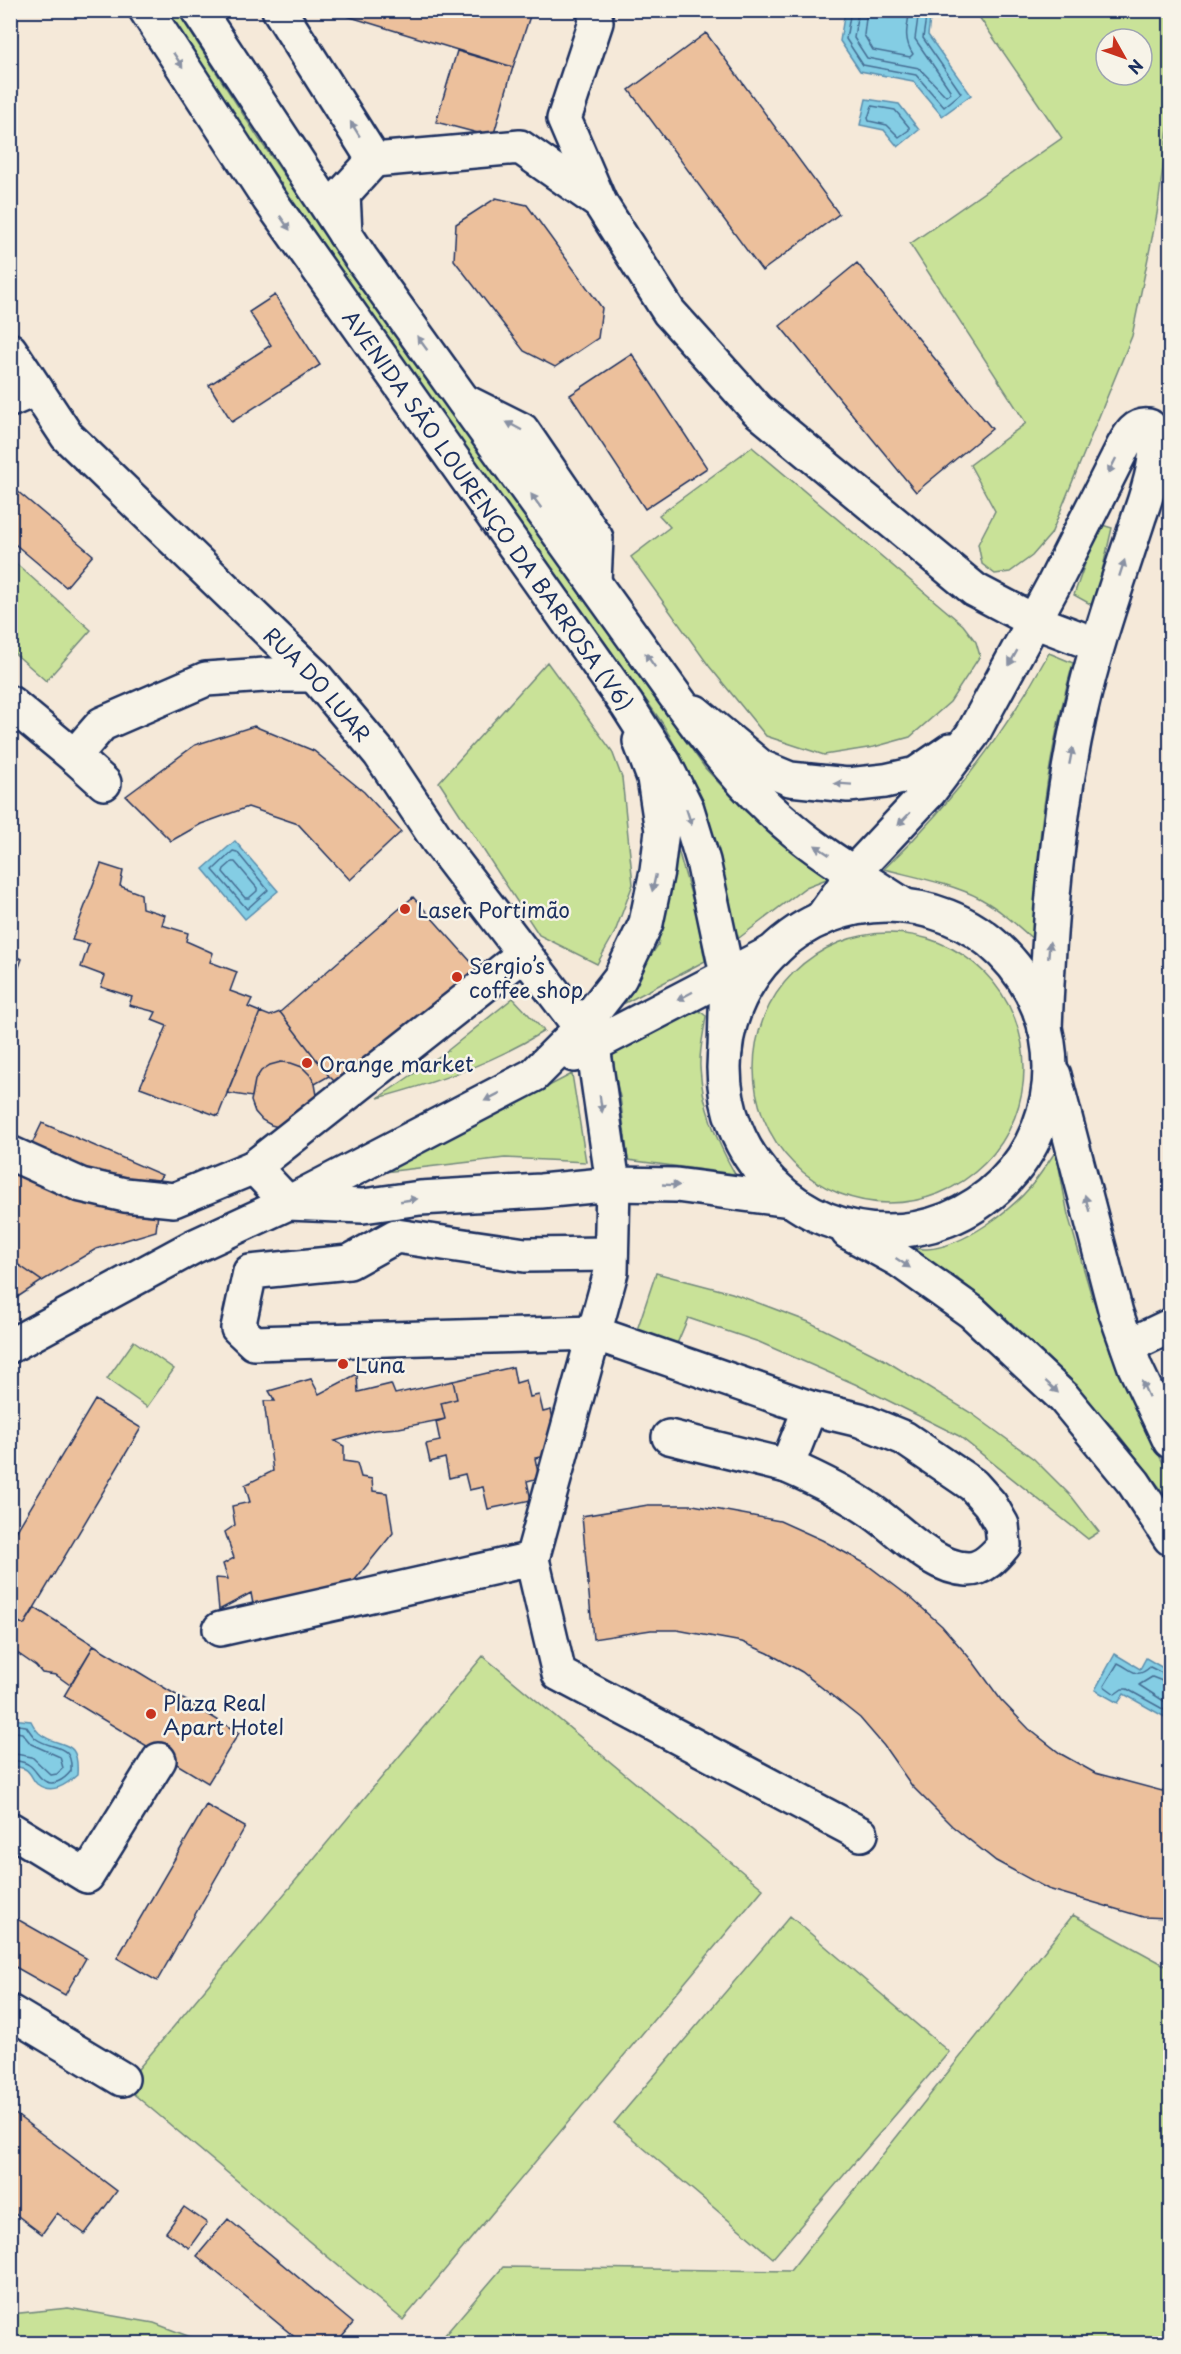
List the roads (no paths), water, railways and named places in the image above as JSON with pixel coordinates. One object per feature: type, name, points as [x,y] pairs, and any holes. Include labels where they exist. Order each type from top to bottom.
[{"type":"street","name":"AVENIDA SÃO LOURENÇO DA BARROSA (V6)","points":[[146,10],[269,199],[627,705],[664,763],[687,809],[702,861],[727,974],[724,1080],[728,1107],[737,1135],[751,1159],[769,1182],[802,1207],[899,1260],[972,1312],[1064,1398],[1134,1483],[1170,1538]]},
{"type":"street","name":"AVENIDA SÃO LOURENÇO DA BARROSA (V6)","points":[[198,10],[345,234],[722,758],[755,796],[792,830],[905,906]]},
{"type":"street","points":[[279,10],[374,160]]},
{"type":"street","points":[[345,234],[343,194],[374,160],[520,147],[564,119],[596,22],[594,10]]},
{"type":"street","points":[[564,119],[600,203],[669,312],[756,410],[975,590],[1034,621],[1097,645]]},
{"type":"street","points":[[520,147],[600,203]]},
{"type":"street","name":"RUA DO LUAR","points":[[10,350],[23,394],[314,675],[380,754],[438,841],[587,1037]]},
{"type":"street","points":[[821,919],[854,872],[929,792],[972,735],[1034,621],[1123,447],[1135,430],[1144,425],[1149,426],[1155,435],[1152,477],[1097,645],[1068,772],[1048,954],[1047,1043]]},
{"type":"street","points":[[74,756],[102,724],[206,679],[314,675]]},
{"type":"street","points":[[676,697],[761,767],[790,779],[848,785],[885,782],[916,774],[972,735]]},
{"type":"street","points":[[10,703],[104,783]]},
{"type":"street","points":[[627,705],[654,778],[663,831],[646,923],[620,978],[587,1037],[613,1184],[611,1272],[532,1559],[560,1674],[861,1834]]},
{"type":"street","name":"AVENIDA SÃO LOURENÇO DA BARROSA (V6)","points":[[724,1051],[730,1023],[740,997],[755,972],[774,951],[796,933],[821,919],[848,910],[876,906],[905,906],[932,912],[959,922],[983,937],[1005,955],[1022,977],[1036,1002],[1116,1313],[1135,1367],[1170,1441]]},
{"type":"street","points":[[10,1346],[193,1247],[288,1203],[534,1075],[587,1037],[774,951]]},
{"type":"street","points":[[10,1153],[81,1185],[125,1194],[174,1200],[255,1167],[524,954]]},
{"type":"street","name":"AVENIDA SÃO LOURENÇO DA BARROSA (V6)","points":[[802,1207],[841,1225],[868,1231],[897,1231],[925,1227],[943,1221],[977,1204],[999,1186],[1018,1165],[1033,1140],[1043,1114],[1049,1086],[1047,1043]]},
{"type":"street","points":[[255,1167],[288,1203],[363,1206],[420,1198],[613,1184],[676,1185],[802,1207]]},
{"type":"street","points":[[363,1206],[396,1236],[525,1255],[611,1254]]},
{"type":"street","points":[[396,1236],[348,1262],[250,1272],[238,1328],[254,1343],[594,1333],[810,1408],[860,1420],[904,1438],[973,1485],[990,1504],[1002,1525],[1004,1545],[991,1561],[969,1569],[942,1564],[865,1507],[831,1486],[787,1466],[669,1437]]},
{"type":"street","points":[[1128,1346],[1170,1326]]},
{"type":"street","points":[[787,1466],[810,1408]]},
{"type":"street","points":[[220,1629],[532,1559]]},
{"type":"street","points":[[10,1829],[87,1876],[159,1760]]},
{"type":"street","points":[[10,2012],[122,2079]]},
{"type":"water","points":[[845,11],[931,11],[928,35],[971,95],[942,116],[913,81],[860,71],[840,41]]},
{"type":"water","points":[[866,99],[899,104],[919,130],[898,147],[884,130],[860,125]]},
{"type":"water","points":[[235,841],[278,891],[245,919],[203,869]]},
{"type":"water","points":[[1115,1654],[1140,1669],[1146,1658],[1170,1672],[1170,1720],[1124,1694],[1118,1703],[1095,1690]]},
{"type":"water","points":[[10,1719],[31,1721],[39,1733],[46,1738],[72,1749],[77,1762],[77,1775],[59,1787],[48,1789],[37,1784],[25,1769],[11,1765]]},
{"type":"place","name":"Laser Portimão","points":[[405,909]]},
{"type":"place","name":"Sergio’s coffee shop","points":[[457,977]]},
{"type":"place","name":"Orange market","points":[[307,1063]]},
{"type":"place","name":"Luna","points":[[343,1364]]},
{"type":"place","name":"Plaza Real Apart Hotel","points":[[151,1714]]}]
